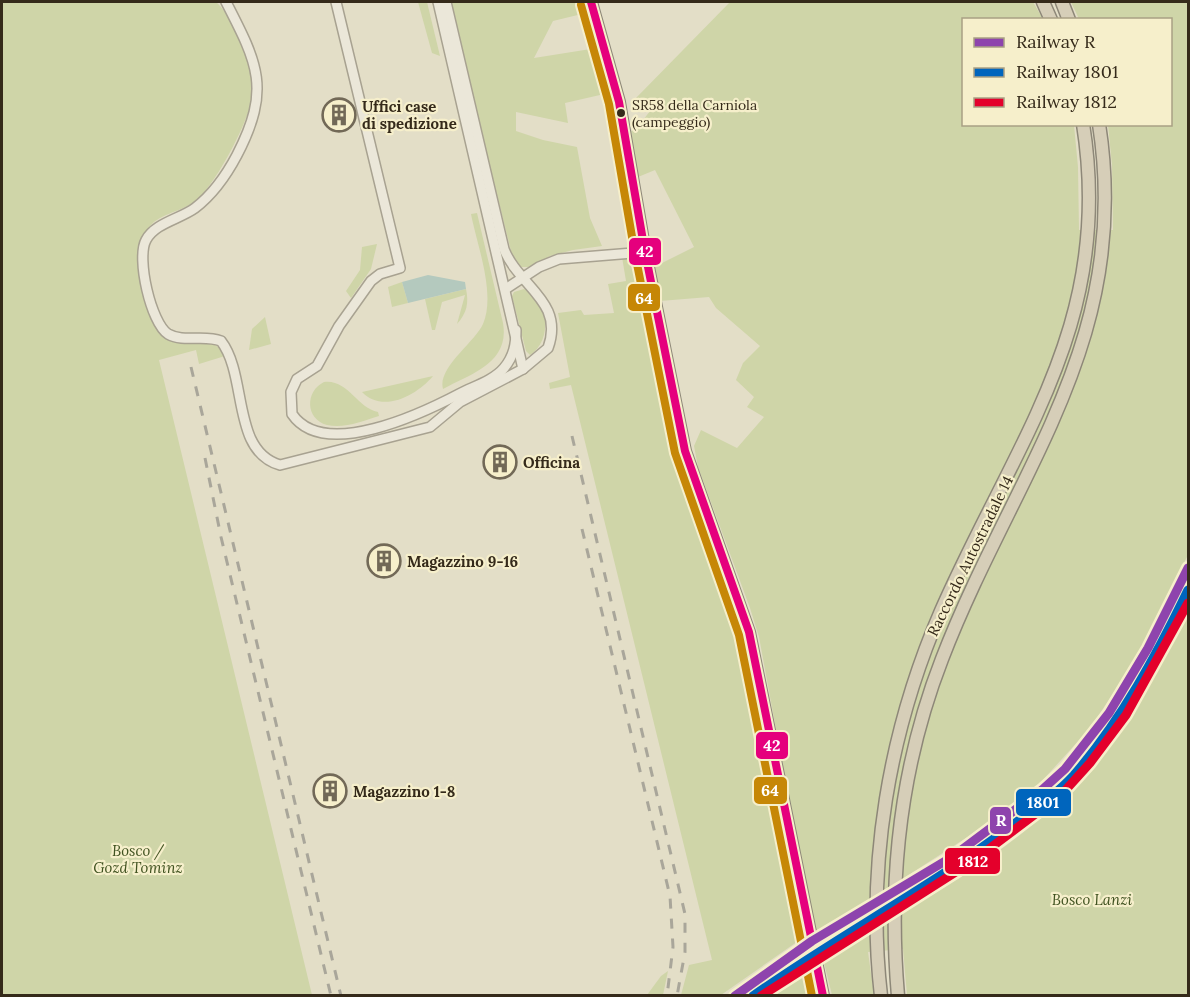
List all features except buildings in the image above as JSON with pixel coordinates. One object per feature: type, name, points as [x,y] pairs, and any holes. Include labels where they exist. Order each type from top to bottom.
[{"type":"highway","points":[[1043,2],[1050,18]]},
{"type":"highway","points":[[1062,2],[1068,18]]},
{"type":"highway","name":"Raccordo Autostradale 14","points":[[881,996],[877,951],[877,871],[892,760],[925,651],[957,577],[1040,411],[1075,318],[1088,231],[1090,186],[1083,126]]},
{"type":"highway","name":"Raccordo Autostradale 14","points":[[898,996],[895,949],[897,850],[916,739],[941,659],[973,587],[1054,420],[1089,322],[1100,272],[1104,230],[1104,162],[1099,126]]},
{"type":"main road","points":[[591,2],[619,102],[645,252],[685,451],[744,613],[823,996]]},
{"type":"street","points":[[226,2],[247,43],[255,67],[259,90],[253,121],[232,163],[216,187],[196,207],[152,233],[146,240],[142,260],[153,310],[161,328],[175,337],[213,337],[221,341],[227,348],[249,435],[257,451],[272,463],[288,465],[423,430],[460,402],[523,369],[548,348],[552,327],[549,312],[539,293],[523,278],[508,259],[504,249],[446,2]]},
{"type":"street","points":[[336,2],[400,268],[380,274],[371,281],[339,327],[317,366],[297,379],[291,392],[292,414],[306,428],[327,434],[384,425],[419,415],[502,370],[514,352],[516,330]]},
{"type":"street","points":[[438,2],[507,288],[523,369]]},
{"type":"street","points":[[507,288],[559,259],[645,252]]},
{"type":"green space","name":"Bosco / Gozd Tominz","points":[[2,2],[216,2],[236,30],[251,67],[254,88],[248,113],[234,145],[216,176],[194,202],[157,220],[145,235],[152,316],[175,341],[209,342],[220,349],[225,356],[199,364],[196,350],[159,360],[312,995],[2,995]]},
{"type":"green space","points":[[418,2],[427,2],[440,56],[432,53]]},
{"type":"green space","points":[[449,2],[583,2],[586,13],[553,21],[534,58],[597,48],[607,83],[600,95],[565,103],[568,123],[516,112],[516,131],[543,140],[577,147],[590,218],[602,246],[550,256],[531,267],[519,267],[513,259]]},
{"type":"green space","points":[[730,2],[1033,2],[1042,18],[962,18],[962,126],[1074,126],[1078,167],[1079,230],[1113,230],[1112,165],[1108,126],[1172,126],[1172,18],[1079,18],[1071,2],[1188,2],[1188,555],[1135,660],[1091,727],[1042,781],[969,836],[814,936],[759,637],[698,467],[694,446],[701,430],[737,448],[764,417],[747,407],[754,397],[736,380],[743,363],[760,346],[716,308],[709,297],[660,301],[654,267],[694,247],[655,170],[638,177],[631,131],[637,128],[650,111],[646,99],[636,98]]},
{"type":"green space","points":[[477,213],[503,323],[504,337],[501,348],[486,365],[443,389],[443,381],[451,364],[479,331],[486,312],[486,284],[471,214]]},
{"type":"green space","points":[[377,244],[371,269],[351,298],[346,291],[360,270],[362,247]]},
{"type":"green space","points":[[622,257],[635,263],[644,283],[679,448],[697,517],[739,630],[801,939],[721,995],[681,995],[689,965],[712,960],[571,385],[550,389],[549,383],[570,377],[558,313],[581,310],[584,315],[614,313],[608,284],[626,281]]},
{"type":"green space","points":[[402,282],[408,303],[392,307],[388,287]]},
{"type":"green space","points":[[466,289],[466,308],[457,324],[465,295],[442,302],[435,330],[432,330],[425,299]]},
{"type":"green space","points":[[524,289],[539,302],[545,320],[542,340],[530,355],[526,351],[512,296],[514,292]]},
{"type":"green space","points":[[265,317],[271,344],[249,350],[252,329]]},
{"type":"green space","points":[[433,376],[418,390],[389,402],[370,398],[362,392]]},
{"type":"green space","points":[[324,382],[340,385],[364,405],[378,412],[379,416],[340,426],[320,422],[311,411],[310,405],[313,392]]},
{"type":"green space","name":"Bosco Lanzi","points":[[1188,611],[1188,995],[907,995],[903,949],[868,952],[874,995],[832,995],[823,959],[970,871],[1025,830],[1071,788],[1128,716],[1176,636]]},
{"type":"green space","points":[[807,966],[815,995],[762,995]]},
{"type":"green space","points":[[668,971],[663,995],[647,995],[661,976]]},
{"type":"shaded area","points":[[428,275],[465,282],[466,289],[408,303],[402,282]]},
{"type":"railway","points":[[191,367],[341,996]]},
{"type":"railway","points":[[572,436],[685,914],[685,952],[677,996]]},
{"type":"railway","points":[[205,458],[221,537],[331,996]]},
{"type":"railway","points":[[582,529],[670,896],[673,947],[667,996]]},
{"type":"rail line","name":"R","points":[[735,996],[812,941],[952,857],[1043,789],[1065,769],[1109,713],[1148,648],[1188,568]]},
{"type":"rail line","name":"1801","points":[[753,996],[976,851],[1042,804],[1067,783],[1108,732],[1123,709],[1151,663],[1188,590]]},
{"type":"rail line","name":"1812","points":[[761,996],[973,861],[1062,794],[1090,763],[1126,715],[1188,603]]},
{"type":"transit line","name":"42","points":[[591,2],[619,102],[645,252],[685,451],[749,632],[823,996]]},
{"type":"transit line","name":"64","points":[[581,5],[609,104],[635,254],[675,453],[739,635],[812,996]]},
{"type":"place","name":"SR58 della Carniola (campeggio)","points":[[621,113]]},
{"type":"place","name":"Uffici case di spedizione","points":[[339,115]]},
{"type":"place","name":"Officina","points":[[500,462]]},
{"type":"place","name":"Magazzino 9-16","points":[[384,561]]},
{"type":"place","name":"Magazzino 1-8","points":[[330,791]]}]
